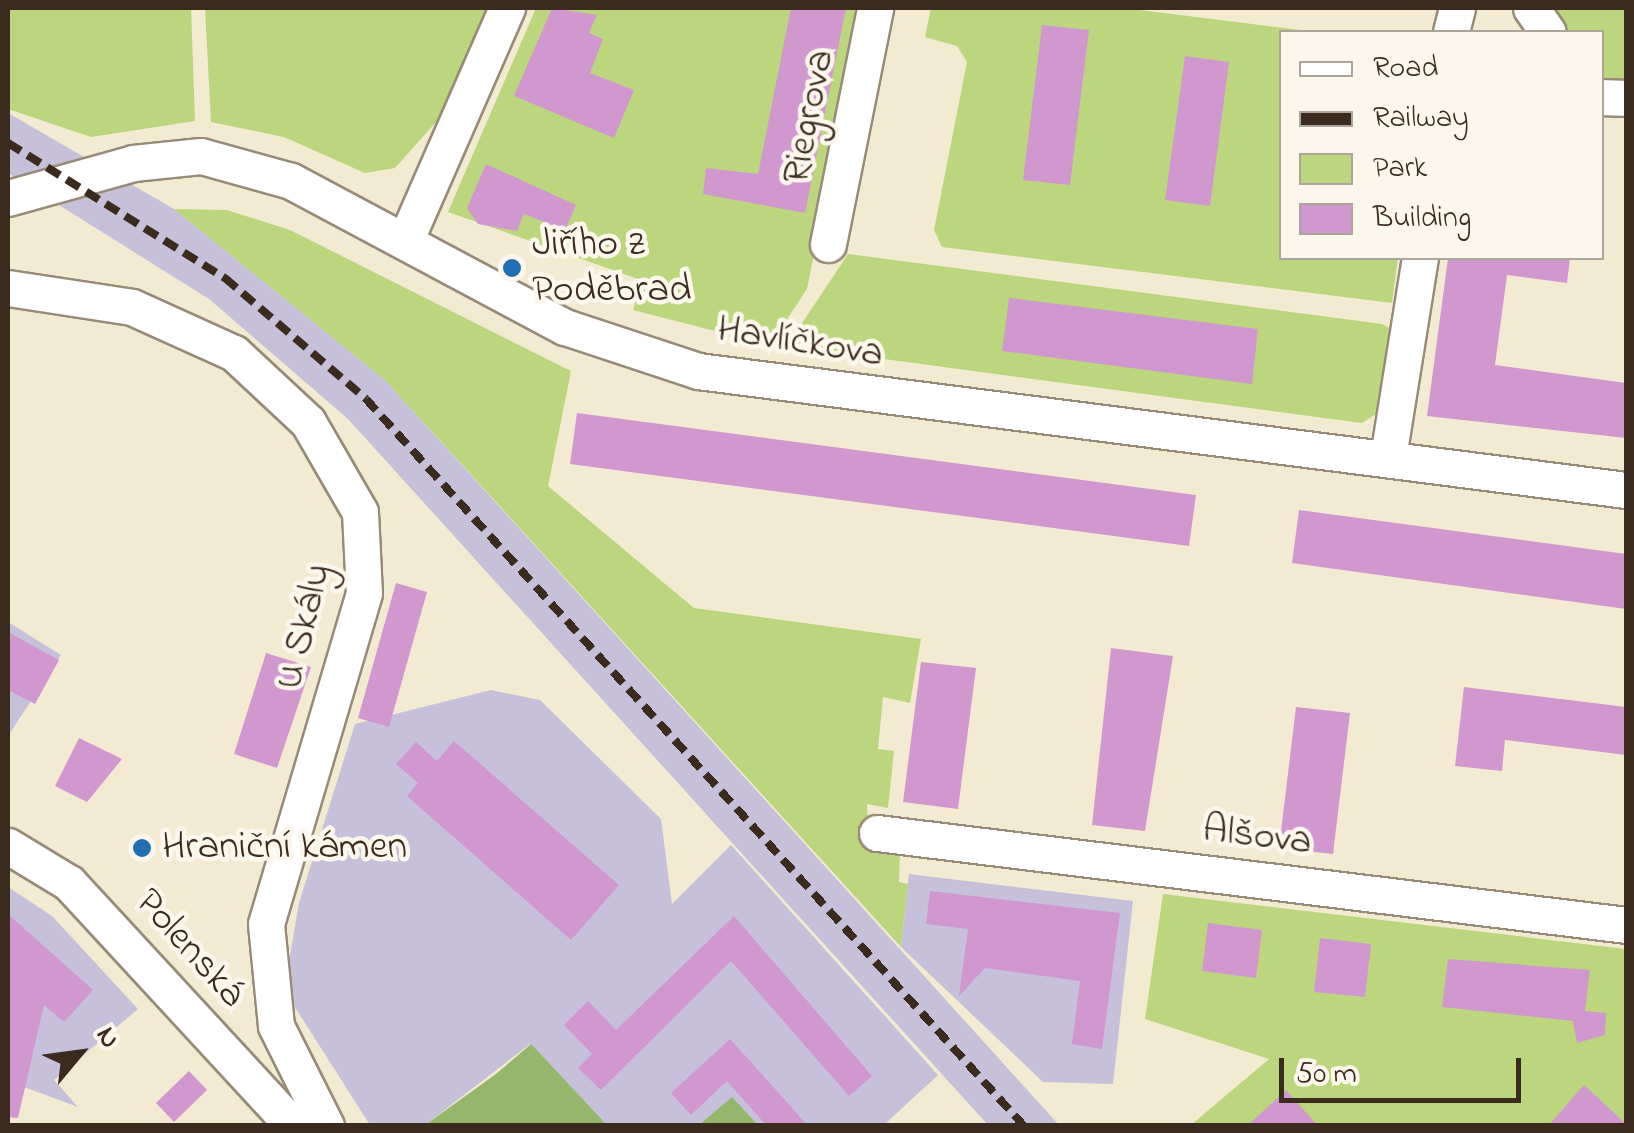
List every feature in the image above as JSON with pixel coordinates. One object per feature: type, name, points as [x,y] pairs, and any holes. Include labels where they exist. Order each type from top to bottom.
[{"type":"street","points":[[406,240],[507,8]]},
{"type":"street","name":"Riegrova","points":[[828,244],[875,8]]},
{"type":"street","points":[[1531,8],[1547,30]]},
{"type":"street","name":"Havlíčkova","points":[[8,198],[133,163],[201,156],[291,180],[566,326],[698,371],[1626,490]]},
{"type":"street","points":[[1388,457],[1420,260]]},
{"type":"street","name":"U Skály","points":[[8,288],[132,308],[234,353],[308,422],[360,512],[364,592],[266,924],[276,1026],[326,1126]]},
{"type":"street","name":"Alšova","points":[[877,833],[1626,925]]},
{"type":"street","name":"Polenská","points":[[8,846],[69,883],[293,1126]]},
{"type":"shaded area","points":[[8,113],[174,209],[385,380],[1059,1125],[988,1125],[348,419],[209,299],[8,173]]},
{"type":"shaded area","points":[[8,622],[61,655],[8,736]]},
{"type":"shaded area","points":[[491,690],[540,700],[661,819],[672,904],[731,845],[938,1075],[884,1125],[758,1125],[732,1098],[699,1125],[607,1125],[530,1044],[425,1125],[370,1125],[284,990],[299,903],[355,724]]},
{"type":"shaded area","points":[[909,874],[1133,901],[1113,1084],[1043,1082],[901,947]]},
{"type":"shaded area","points":[[8,887],[52,916],[138,1009],[54,1080],[78,1107],[8,1081]]},
{"type":"green space","points":[[8,8],[191,8],[195,121],[91,137],[8,109]]},
{"type":"green space","points":[[205,8],[495,8],[437,121],[395,168],[365,173],[284,137],[211,122]]},
{"type":"green space","points":[[536,8],[863,8],[807,289],[770,345],[633,310],[641,280],[448,212]]},
{"type":"green space","points":[[931,8],[1124,8],[1300,30],[1279,30],[1279,260],[1398,260],[1392,303],[942,247],[934,230],[967,62],[957,46],[925,37]]},
{"type":"green space","points":[[1548,8],[1626,8],[1626,91],[1604,87],[1604,30],[1561,30]]},
{"type":"green space","points":[[174,209],[227,210],[290,230],[571,371],[548,486],[694,608],[921,639],[910,703],[883,697],[878,749],[894,751],[888,808],[867,804],[869,844],[900,850],[899,882],[908,884],[901,947],[385,380]]},
{"type":"green space","points":[[848,254],[1382,324],[1389,328],[1379,412],[1362,423],[787,346]]},
{"type":"green space","points":[[1163,894],[1626,949],[1626,1125],[1191,1125],[1269,1059],[1145,1019]]},
{"type":"green space","points":[[531,1044],[607,1125],[425,1125],[496,1074]]},
{"type":"green space","points":[[732,1097],[758,1125],[699,1125]]},
{"type":"building","points":[[552,8],[597,15],[589,33],[603,39],[590,73],[634,90],[614,138],[514,96]]},
{"type":"building","points":[[791,8],[846,8],[805,213],[703,194],[706,168],[758,174]]},
{"type":"building","points":[[1042,25],[1089,30],[1070,185],[1023,180]]},
{"type":"building","points":[[1185,56],[1229,62],[1210,206],[1165,200]]},
{"type":"building","points":[[486,164],[576,205],[565,230],[524,214],[517,231],[478,224],[467,208]]},
{"type":"building","points":[[1448,260],[1570,260],[1567,283],[1507,275],[1495,365],[1626,383],[1626,438],[1427,416]]},
{"type":"building","points":[[1009,298],[1258,329],[1252,384],[1002,351]]},
{"type":"building","points":[[577,413],[1196,495],[1189,546],[570,464]]},
{"type":"building","points":[[1299,510],[1626,554],[1626,609],[1292,563]]},
{"type":"building","points":[[396,583],[427,592],[389,727],[358,718]]},
{"type":"building","points":[[8,632],[59,660],[35,704],[8,690]]},
{"type":"building","points":[[1111,648],[1173,656],[1145,831],[1092,825]]},
{"type":"building","points":[[266,653],[311,667],[277,768],[234,754]]},
{"type":"building","points":[[921,662],[976,668],[958,809],[903,802]]},
{"type":"building","points":[[1464,687],[1626,707],[1626,755],[1505,740],[1502,771],[1455,766]]},
{"type":"building","points":[[1296,707],[1350,713],[1333,854],[1279,848]]},
{"type":"building","points":[[79,738],[122,759],[87,802],[55,786]]},
{"type":"building","points":[[454,741],[619,885],[571,940],[407,796],[418,783],[396,764],[416,742],[437,761]]},
{"type":"building","points":[[930,891],[1120,913],[1102,1049],[1072,1044],[1080,981],[985,968],[959,996],[968,929],[926,924]]},
{"type":"building","points":[[8,914],[93,990],[64,1022],[44,1005],[18,1118],[8,1117]]},
{"type":"building","points":[[734,916],[872,1076],[849,1096],[731,961],[601,1090],[578,1068],[592,1054],[564,1025],[588,1001],[616,1030]]},
{"type":"building","points":[[1208,923],[1262,930],[1256,978],[1202,971]]},
{"type":"building","points":[[1320,938],[1371,944],[1365,997],[1314,992]]},
{"type":"building","points":[[1448,959],[1590,970],[1585,1011],[1606,1013],[1605,1035],[1577,1043],[1573,1021],[1442,1007]]},
{"type":"building","points":[[730,1039],[808,1126],[767,1126],[727,1081],[691,1115],[671,1093]]},
{"type":"building","points":[[189,1071],[207,1090],[174,1122],[156,1103]]},
{"type":"building","points":[[1584,1085],[1626,1124],[1626,1126],[1548,1126]]},
{"type":"building","points":[[1286,1090],[1318,1126],[1247,1126]]},
{"type":"railway","points":[[8,143],[225,278],[366,399],[1024,1126]]},
{"type":"place","name":"Jiřího z Poděbrad","points":[[512,268]]},
{"type":"place","name":"Hraniční kámen","points":[[142,848]]}]
